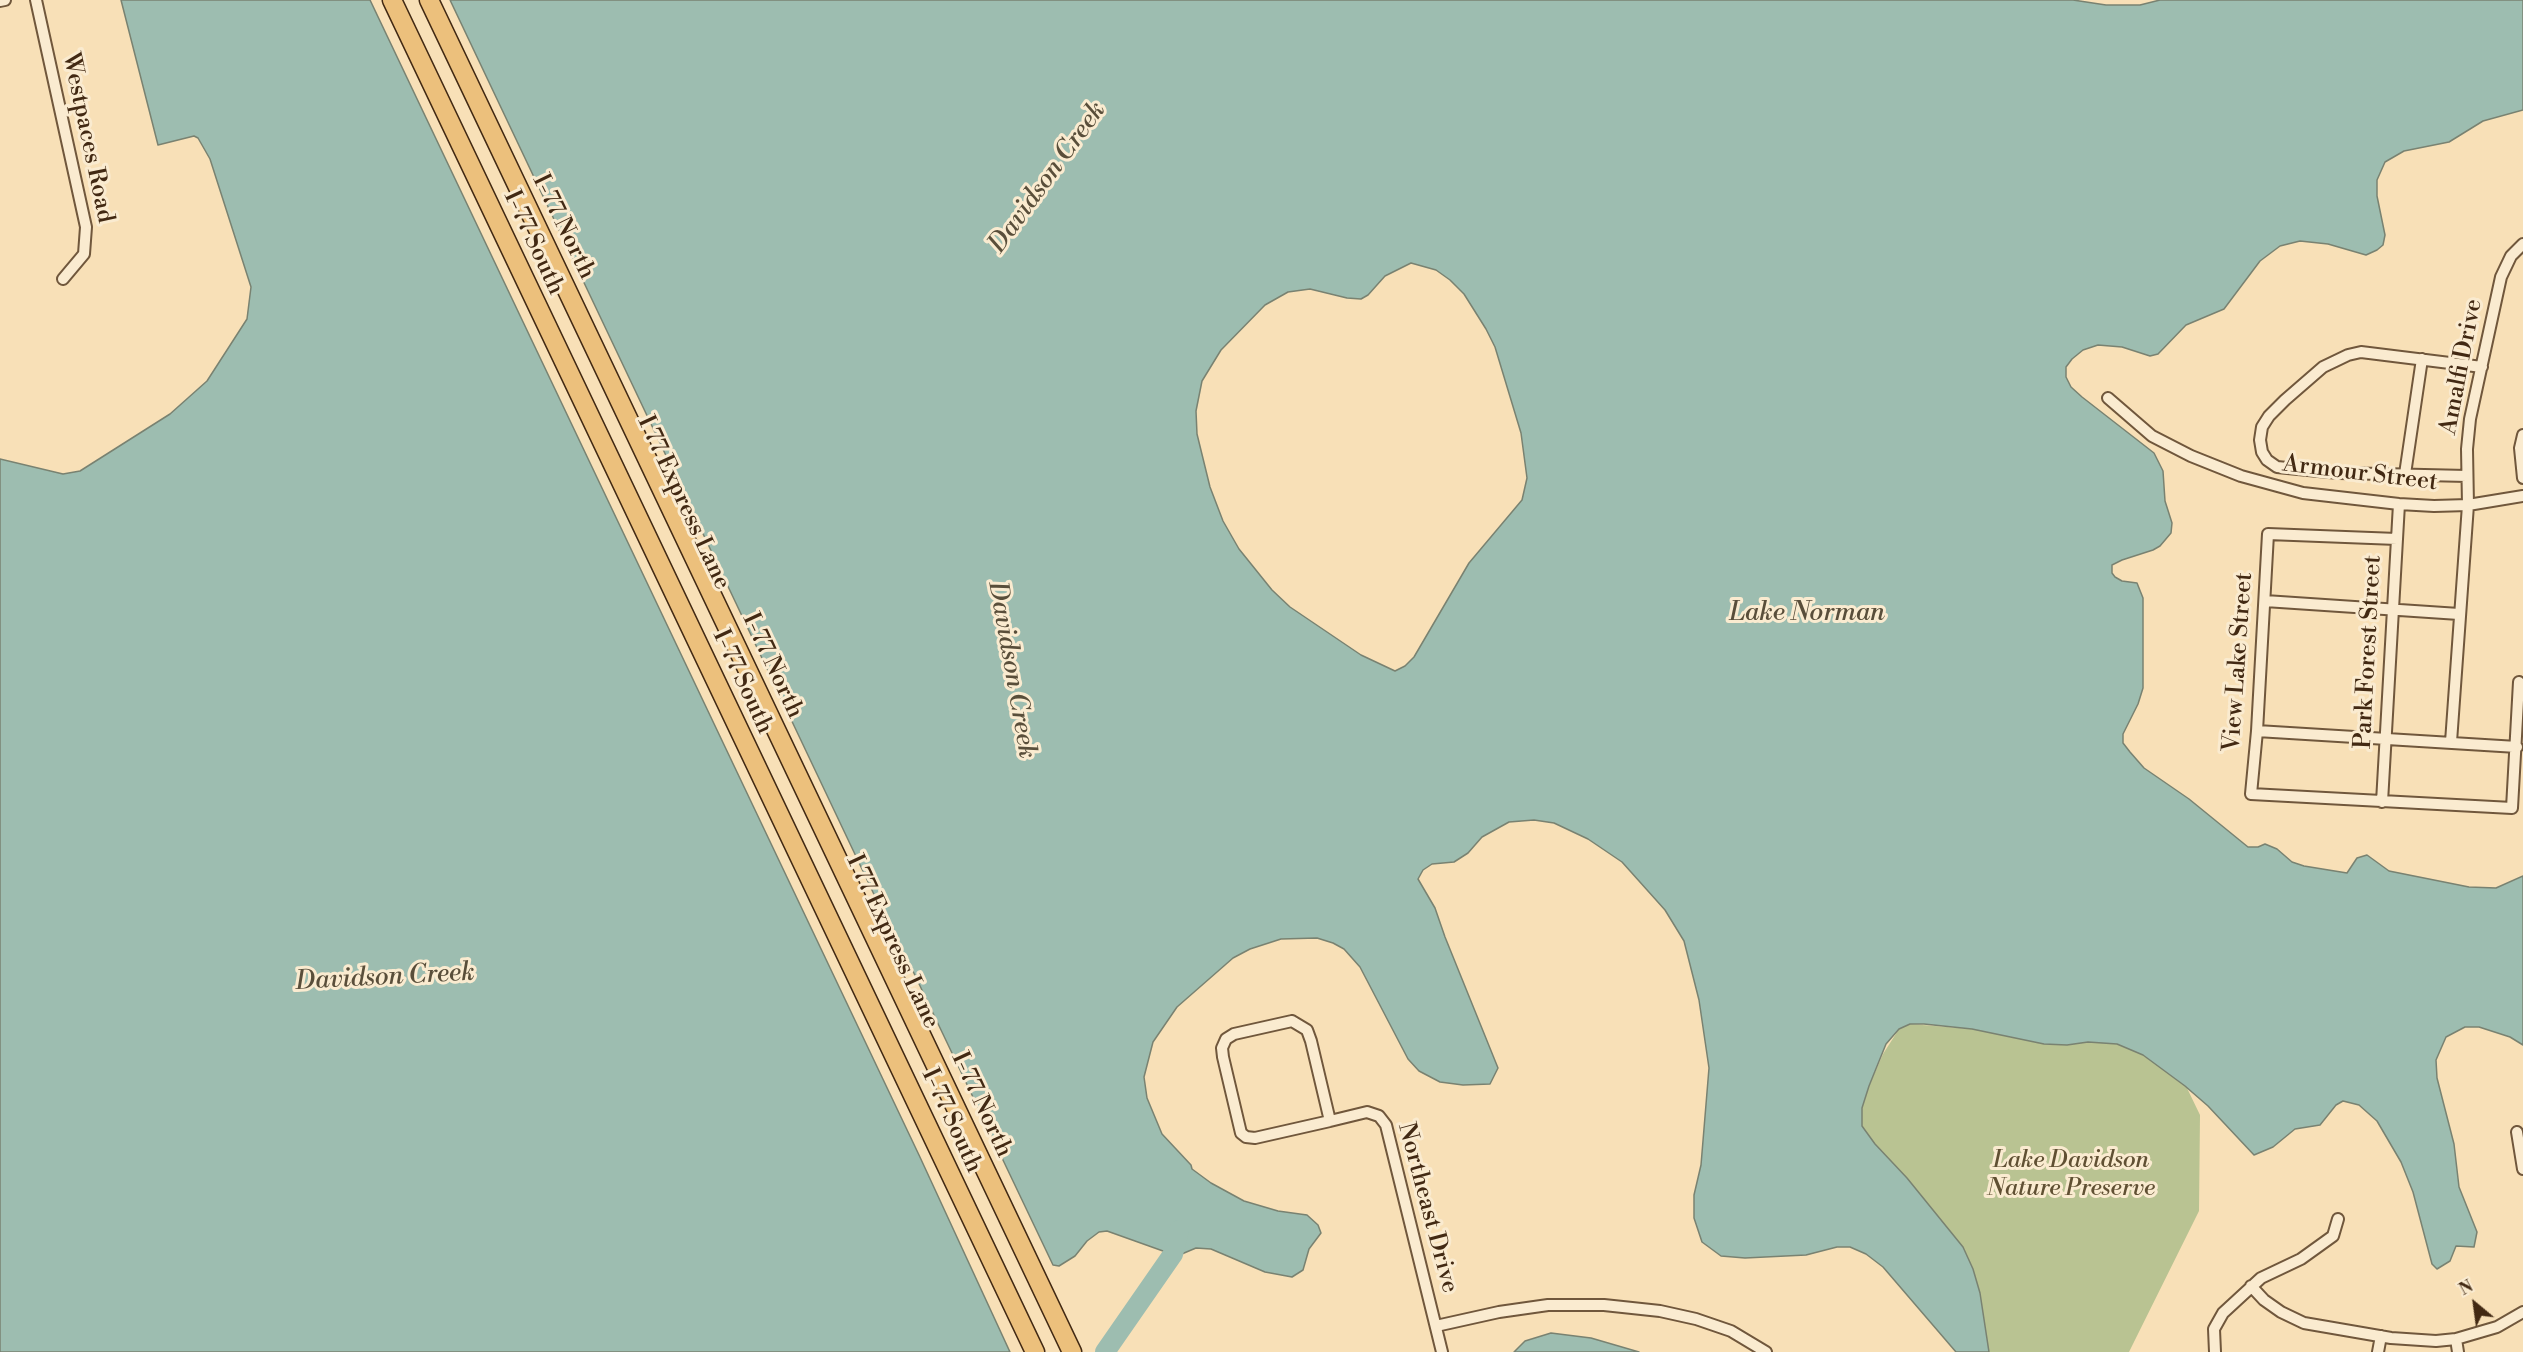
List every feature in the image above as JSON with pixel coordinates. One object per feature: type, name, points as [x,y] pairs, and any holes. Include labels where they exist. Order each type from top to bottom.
[{"type":"highway","name":"I-77 South","points":[[392,0],[1035,1352]]},
{"type":"highway","name":"I 77 Express Lane","points":[[404,0],[1047,1352]]},
{"type":"highway","name":"I 77 Express Lane","points":[[418,0],[1061,1352]]},
{"type":"highway","name":"I-77 North","points":[[429,0],[1072,1352]]},
{"type":"street","points":[[0,1],[5,0]]},
{"type":"street","name":"Westpaces Road","points":[[36,0],[86,227],[84,254],[63,279]]},
{"type":"street","name":"Amalfi Drive","points":[[2451,742],[2468,506],[2470,419],[2501,277],[2511,256],[2523,244]]},
{"type":"street","points":[[2467,476],[2339,472],[2277,467],[2267,460],[2262,452],[2260,440],[2262,427],[2269,416],[2323,367],[2334,360],[2361,352],[2482,367]]},
{"type":"street","points":[[2406,474],[2422,359]]},
{"type":"street","name":"Armour Street","points":[[2108,398],[2152,436],[2191,456],[2241,476],[2303,493],[2399,504],[2468,506],[2523,496]]},
{"type":"street","points":[[2523,435],[2520,448],[2523,478]]},
{"type":"street","name":"Park Forest Street","points":[[2382,802],[2399,504]]},
{"type":"street","name":"View Lake Street","points":[[2382,802],[2251,794],[2257,731],[2268,534],[2397,539]]},
{"type":"street","points":[[2265,601],[2459,614]]},
{"type":"street","points":[[2382,802],[2512,808],[2519,682]]},
{"type":"street","points":[[2257,731],[2385,737],[2517,747]]},
{"type":"street","name":"Northeast Drive","points":[[1330,1121],[1311,1041],[1306,1030],[1299,1024],[1292,1021],[1281,1022],[1226,1039],[1222,1048],[1223,1057],[1241,1134],[1255,1138],[1330,1121],[1367,1112],[1379,1116],[1386,1125],[1442,1352]]},
{"type":"street","points":[[2517,1132],[2523,1169]]},
{"type":"street","points":[[2214,1352],[2213,1338],[2217,1322],[2268,1273],[2301,1259],[2333,1236],[2338,1220]]},
{"type":"street","points":[[2252,1286],[2281,1312],[2304,1323],[2381,1336],[2436,1341],[2456,1339],[2497,1327],[2523,1312]]},
{"type":"street","points":[[1436,1326],[1499,1311],[1548,1305],[1604,1305],[1660,1311],[1696,1319],[1731,1331],[1766,1352]]},
{"type":"street","points":[[2378,1352],[2381,1336]]},
{"type":"street","points":[[2456,1339],[2458,1352]]},
{"type":"green space","name":"Lake Davidson Nature Preserve","points":[[1910,1024],[1972,1029],[2044,1044],[2067,1045],[2088,1042],[2117,1044],[2143,1055],[2186,1086],[2200,1115],[2199,1211],[2129,1352],[1989,1352],[1980,1293],[1907,1179],[1862,1126],[1862,1108],[1883,1054],[1899,1029]]},
{"type":"water","points":[[121,0],[370,0],[919,1155],[1010,1352],[0,1352],[0,459],[63,474],[80,471],[170,414],[207,381],[247,319],[251,287],[210,159],[198,138],[194,136],[158,145]]},
{"type":"water","name":"Lake Norman","points":[[450,0],[2073,0],[2106,5],[2140,5],[2160,0],[2523,0],[2523,110],[2483,121],[2449,142],[2404,151],[2385,162],[2377,180],[2377,196],[2385,235],[2383,245],[2377,250],[2366,255],[2328,244],[2300,241],[2280,246],[2260,261],[2224,309],[2186,325],[2158,354],[2150,356],[2122,347],[2098,345],[2083,350],[2066,367],[2066,377],[2071,387],[2154,453],[2163,471],[2165,501],[2172,523],[2171,533],[2160,546],[2153,550],[2112,565],[2112,573],[2115,577],[2122,581],[2137,583],[2143,598],[2143,688],[2123,734],[2123,743],[2144,768],[2189,799],[2248,847],[2265,844],[2277,849],[2292,862],[2304,866],[2347,873],[2357,858],[2367,855],[2389,871],[2469,887],[2496,888],[2523,876],[2523,1045],[2510,1037],[2479,1027],[2465,1027],[2446,1037],[2436,1060],[2437,1078],[2454,1144],[2459,1187],[2477,1232],[2474,1247],[2456,1246],[2450,1261],[2437,1269],[2432,1264],[2413,1192],[2401,1162],[2377,1121],[2359,1105],[2343,1101],[2336,1105],[2320,1125],[2295,1129],[2273,1147],[2254,1155],[2208,1106],[2185,1086],[2143,1055],[2117,1044],[2088,1042],[2067,1045],[2044,1044],[1972,1029],[1910,1024],[1899,1029],[1886,1044],[1862,1108],[1862,1126],[1963,1247],[1980,1293],[1989,1352],[1956,1352],[1883,1267],[1866,1254],[1850,1247],[1837,1247],[1806,1255],[1745,1258],[1721,1256],[1702,1242],[1694,1218],[1694,1195],[1701,1165],[1709,1068],[1699,1000],[1684,941],[1665,910],[1622,862],[1588,839],[1554,823],[1534,820],[1509,822],[1482,837],[1468,853],[1454,862],[1432,864],[1423,870],[1418,879],[1435,908],[1498,1068],[1490,1084],[1463,1085],[1440,1082],[1419,1071],[1408,1059],[1360,967],[1344,949],[1317,938],[1281,939],[1250,949],[1233,958],[1177,1007],[1153,1042],[1144,1077],[1147,1098],[1162,1134],[1191,1165],[1192,1169],[1211,1183],[1244,1201],[1278,1211],[1307,1215],[1318,1225],[1321,1233],[1309,1249],[1303,1270],[1292,1277],[1265,1272],[1211,1249],[1196,1248],[1177,1256],[1107,1231],[1099,1232],[1087,1241],[1075,1256],[1059,1266],[1053,1265],[911,967],[907,964]],"holes":[[[1411,263],[1436,270],[1464,294],[1495,347],[1521,433],[1527,478],[1522,500],[1469,563],[1414,657],[1405,666],[1395,671],[1361,655],[1290,607],[1272,590],[1239,549],[1223,521],[1210,487],[1197,434],[1196,411],[1202,381],[1221,350],[1265,305],[1288,292],[1310,289],[1361,299],[1368,295],[1385,276]]]},
{"type":"water","points":[[1551,1333],[1591,1338],[1639,1352],[1514,1352],[1525,1341]]},
{"type":"waterway","name":"Davidson Creek","points":[[1105,1352],[1173,1254],[1179,1230]]}]
